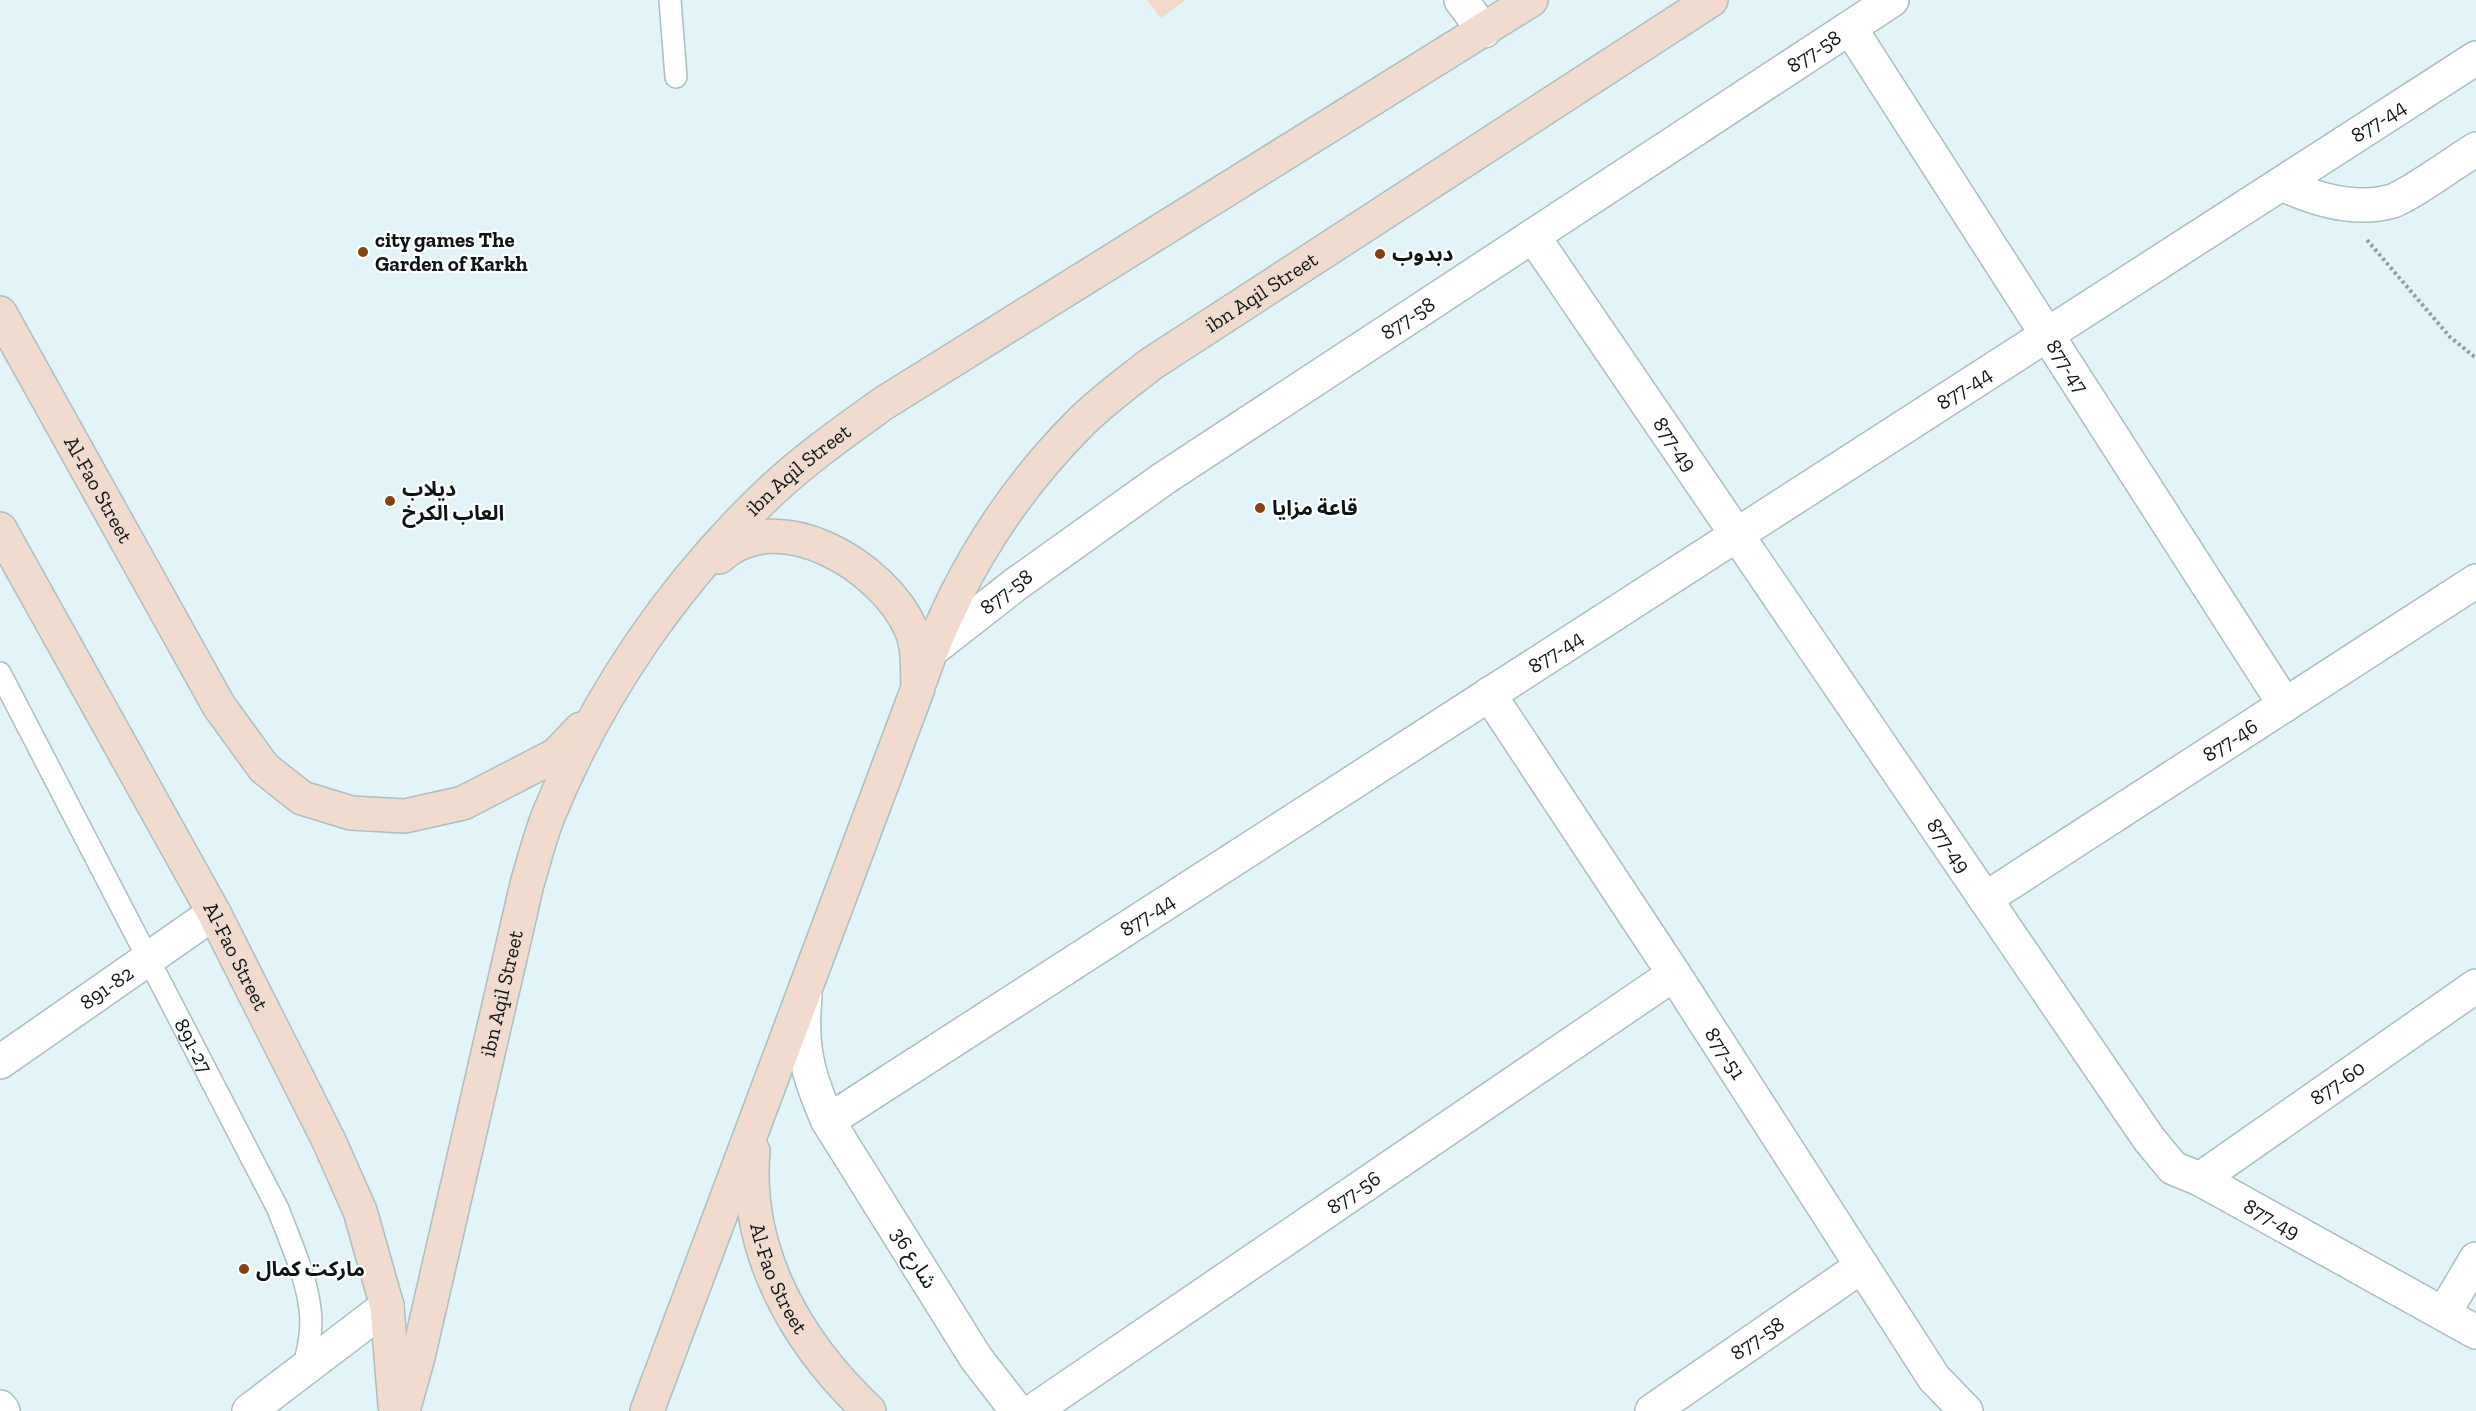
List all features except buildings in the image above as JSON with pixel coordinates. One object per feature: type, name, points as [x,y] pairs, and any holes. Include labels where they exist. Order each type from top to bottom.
[{"type":"main road","name":"ibn Aqil Street","points":[[403,1411],[418,1357],[527,884],[548,815],[601,709],[669,604],[719,544],[770,492],[822,448],[884,403],[1531,0]]},
{"type":"main road","name":"ibn Aqil Street","points":[[647,1411],[933,649],[964,576],[1016,496],[1078,425],[1151,364],[1711,0]]},
{"type":"main road","name":"Al-Fao Street","points":[[0,313],[219,706],[264,768],[302,798],[351,813],[405,816],[463,803],[556,754],[601,709]]},
{"type":"main road","name":"Al-Fao Street","points":[[0,529],[214,913],[329,1141],[360,1211],[387,1306],[396,1411]]},
{"type":"main road","name":"ibn Aqil Street","points":[[669,604],[724,553],[753,538],[786,537],[818,545],[847,559],[873,578],[894,603],[911,630],[917,657],[918,688]]},
{"type":"main road","name":"Al-Fao Street","points":[[758,1118],[750,1183],[758,1233],[770,1276],[800,1329],[853,1396],[869,1411]]},
{"type":"street","points":[[1461,0],[1484,30]]},
{"type":"street","name":"877-58","points":[[933,649],[1016,584],[1155,485],[1892,0]]},
{"type":"street","name":"877-47","points":[[1850,28],[2285,705]]},
{"type":"street","name":"877-44","points":[[824,1111],[1489,694],[2476,58]]},
{"type":"street","points":[[2282,184],[2305,195],[2336,203],[2364,205],[2391,202],[2476,149]]},
{"type":"street","name":"877-49","points":[[1533,236],[1984,899],[2149,1139],[2173,1168],[2200,1179],[2476,1332]]},
{"type":"street","name":"877-46","points":[[1984,899],[2476,581]]},
{"type":"street","name":"877-51","points":[[1489,694],[1674,974],[1934,1378],[1966,1411]]},
{"type":"street","name":"891-82","points":[[0,1062],[214,913]]},
{"type":"street","name":"877-56","points":[[1033,1411],[1674,974]]},
{"type":"street","name":"877-60","points":[[2200,1179],[2476,986]]},
{"type":"street","name":"شارع 36","points":[[806,990],[802,1028],[806,1062],[824,1111]]},
{"type":"street","name":"شارع 36","points":[[758,1118],[772,1097],[793,1087],[804,1087],[824,1111],[976,1358],[1017,1411]]},
{"type":"street","points":[[2444,1313],[2476,1259]]},
{"type":"street","name":"877-58","points":[[1652,1411],[1862,1266]]},
{"type":"street","points":[[249,1411],[387,1306]]},
{"type":"street","points":[[0,1407],[3,1411]]},
{"type":"lane","points":[[670,0],[676,76]]},
{"type":"lane","name":"891-27","points":[[0,673],[279,1209],[298,1264],[310,1309],[309,1344],[303,1370]]},
{"type":"path","points":[[2336,203],[2450,337],[2476,358]]},
{"type":"shaded area","points":[[1147,0],[1186,0],[1161,18]]},
{"type":"place","name":"city games The Garden of Karkh","points":[[363,252]]},
{"type":"place","name":"دبدوب","points":[[1380,254]]},
{"type":"place","name":"ديلاب العاب الكرخ","points":[[390,501]]},
{"type":"place","name":"قاعة مزايا","points":[[1260,508]]},
{"type":"place","name":"ماركت كمال","points":[[244,1269]]}]
